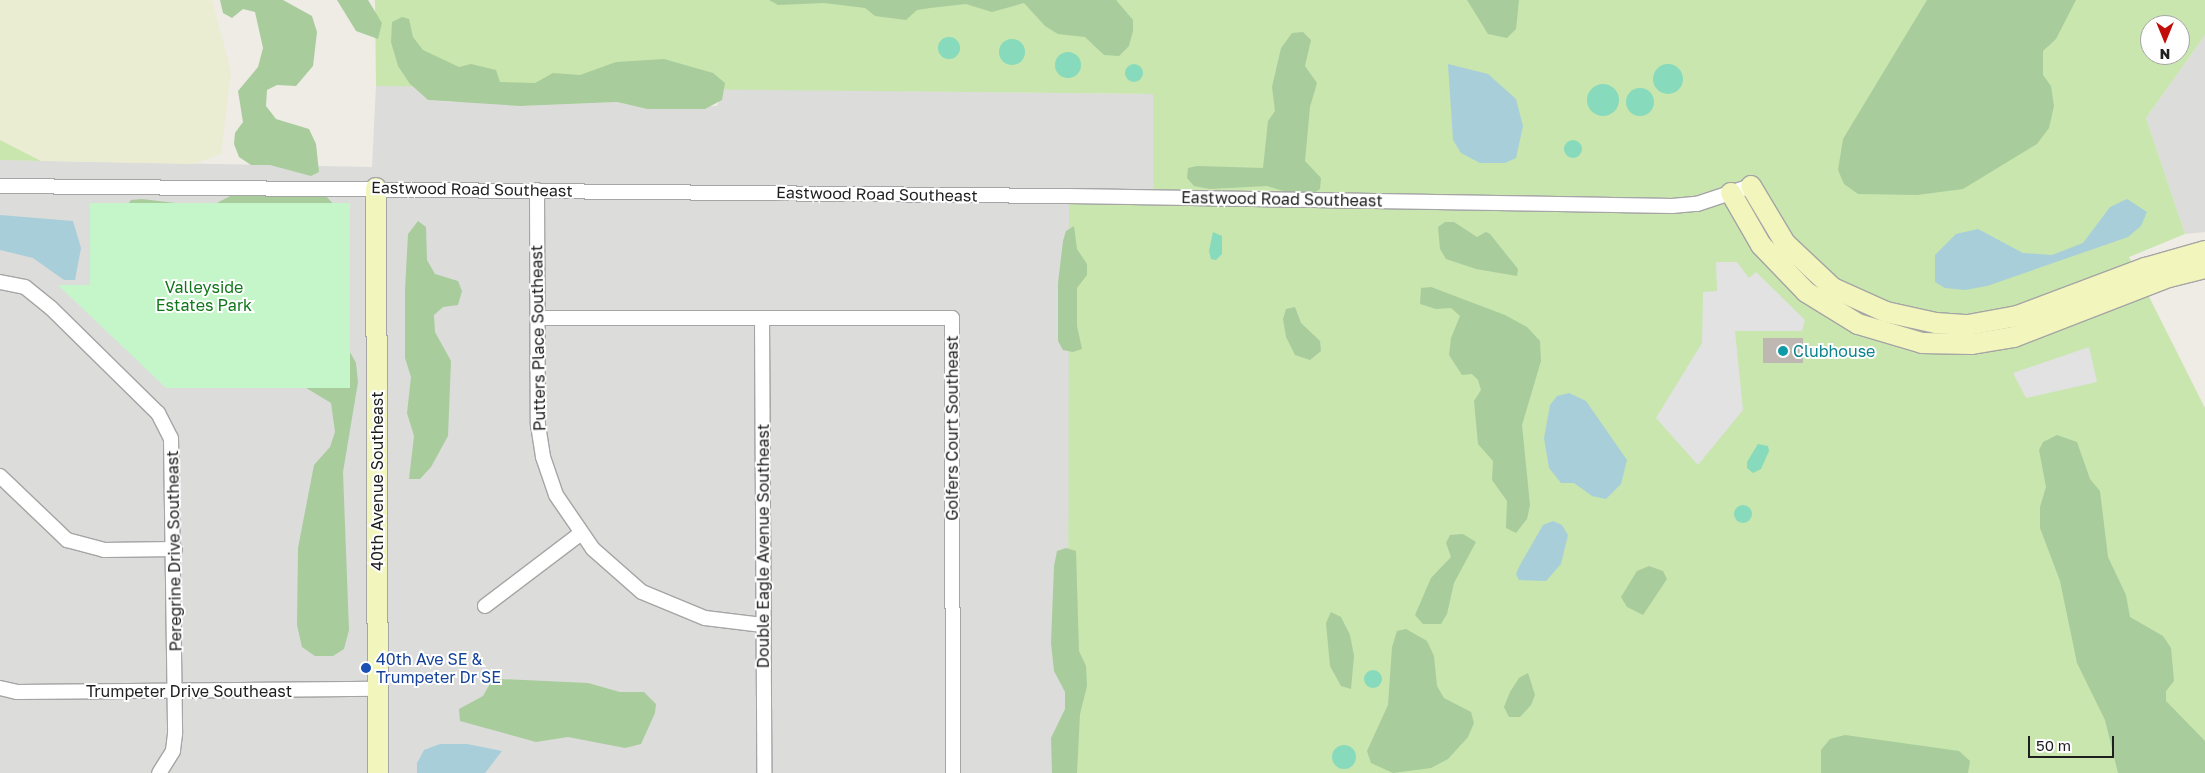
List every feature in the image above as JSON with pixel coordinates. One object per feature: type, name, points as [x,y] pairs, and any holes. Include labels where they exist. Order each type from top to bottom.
[{"type":"street","name":"Eastwood Road Southeast","points":[[0,186],[376,188],[1672,206],[1697,204],[1751,186]]},
{"type":"street","points":[[1751,186],[1785,243],[1816,275],[1866,304],[1929,322],[1968,325],[2017,316],[2154,265],[2205,251]]},
{"type":"street","name":"40th Avenue Southeast","points":[[376,188],[378,773]]},
{"type":"street","name":"Putters Place Southeast","points":[[537,190],[536,318],[538,425],[543,457],[556,495],[580,534],[619,575],[661,602],[705,618],[763,625]]},
{"type":"street","points":[[1732,193],[1761,245],[1806,292],[1858,324],[1922,343],[1972,344],[2014,337],[2169,277],[2205,268]]},
{"type":"street","name":"Peregrine Drive Southeast","points":[[0,282],[25,288],[51,308],[166,425],[174,451],[175,691],[173,751],[159,773]]},
{"type":"street","name":"Golfers Court Southeast","points":[[536,318],[952,318],[953,773]]},
{"type":"street","name":"Double Eagle Avenue Southeast","points":[[762,318],[764,773]]},
{"type":"street","points":[[0,476],[67,540],[104,550],[175,549]]},
{"type":"street","points":[[485,606],[580,534]]},
{"type":"street","name":"Trumpeter Drive Southeast","points":[[0,688],[17,692],[378,689]]},
{"type":"shaded area","points":[[2205,35],[2205,232],[2185,234],[2146,118],[2184,65],[2190,65],[2190,56]]},
{"type":"shaded area","points":[[376,86],[412,86],[428,100],[451,102],[507,102],[521,106],[617,102],[647,109],[717,106],[724,89],[1153,94],[1154,198],[1078,216],[1066,773],[0,773],[0,160],[372,167]]},
{"type":"shaded area","points":[[1716,262],[1737,262],[1749,278],[1756,272],[1805,320],[1802,331],[1735,331],[1743,410],[1698,465],[1656,418],[1702,343],[1703,292],[1717,291]]},
{"type":"shaded area","points":[[2089,347],[2097,382],[2026,398],[2013,373]]},
{"type":"green space","points":[[0,0],[212,0],[231,72],[221,154],[193,164],[41,161],[0,140]]},
{"type":"green space","points":[[220,0],[283,0],[312,16],[317,32],[313,66],[296,86],[277,85],[267,90],[266,106],[276,119],[309,129],[316,144],[319,172],[311,176],[270,165],[251,165],[239,157],[234,144],[235,133],[243,122],[238,91],[258,67],[263,48],[255,12],[243,9],[232,18],[223,13]]},
{"type":"green space","points":[[337,0],[368,0],[382,23],[378,39],[356,31]]},
{"type":"green space","points":[[375,0],[2205,0],[2205,35],[2190,56],[2190,15],[2140,15],[2140,65],[2184,65],[2146,118],[2185,234],[2129,257],[2205,408],[2205,773],[1068,773],[1069,196],[1153,198],[1153,94],[376,86]]},
{"type":"green space","points":[[769,0],[1116,0],[1133,20],[1133,31],[1129,46],[1119,56],[1104,55],[1085,37],[1058,34],[1045,26],[1024,3],[992,12],[966,4],[930,8],[917,10],[906,20],[875,16],[865,8],[824,3],[778,5]]},
{"type":"green space","points":[[1467,0],[1519,0],[1516,29],[1507,38],[1488,34]]},
{"type":"green space","points":[[1927,0],[2076,0],[2056,39],[2043,51],[2043,75],[2051,86],[2054,106],[2049,128],[2037,144],[1963,189],[1917,195],[1858,194],[1844,184],[1838,170],[1843,139]]},
{"type":"green space","points":[[402,17],[409,19],[413,37],[423,50],[459,67],[471,64],[496,70],[500,82],[535,83],[553,73],[580,75],[616,62],[664,59],[713,73],[725,83],[722,100],[705,109],[647,109],[617,102],[521,106],[428,100],[410,84],[398,66],[391,42],[392,22]]},
{"type":"green space","points":[[1303,32],[1311,40],[1305,66],[1317,83],[1310,107],[1305,161],[1321,178],[1320,189],[1311,195],[1297,195],[1267,186],[1210,189],[1194,186],[1187,178],[1188,168],[1197,166],[1263,168],[1268,121],[1275,111],[1272,87],[1281,48],[1292,33]]},
{"type":"green space","points":[[949,37],[957,40],[960,48],[957,56],[949,59],[941,56],[938,48],[941,40]]},
{"type":"green space","points":[[1012,39],[1021,43],[1025,52],[1021,61],[1012,65],[1003,61],[999,52],[1003,43]]},
{"type":"green space","points":[[1068,52],[1077,56],[1081,65],[1077,74],[1068,78],[1059,74],[1055,65],[1059,56]]},
{"type":"green space","points":[[1130,64],[1138,64],[1143,69],[1141,80],[1130,82],[1125,77],[1125,69]]},
{"type":"green space","points":[[1668,64],[1679,68],[1683,79],[1679,90],[1668,94],[1657,90],[1653,79],[1657,68]]},
{"type":"green space","points":[[1603,84],[1615,88],[1619,100],[1615,112],[1603,116],[1591,112],[1587,100],[1591,88]]},
{"type":"green space","points":[[1640,88],[1650,92],[1654,102],[1650,112],[1640,116],[1630,112],[1626,102],[1630,92]]},
{"type":"green space","points":[[0,140],[41,161],[0,160]]},
{"type":"green space","points":[[1569,140],[1577,140],[1582,145],[1580,156],[1569,158],[1564,153],[1564,145]]},
{"type":"green space","points":[[238,192],[325,195],[338,209],[345,343],[356,363],[358,382],[343,472],[349,630],[344,649],[333,656],[315,656],[302,647],[297,625],[298,548],[314,465],[330,447],[335,432],[331,403],[293,380],[126,207],[131,200],[142,199],[209,207]]},
{"type":"green space","name":"Valleyside Estates Park","points":[[90,203],[350,203],[350,388],[166,388],[58,285],[90,285]]},
{"type":"green space","points":[[418,221],[426,227],[427,260],[435,274],[458,281],[462,291],[458,305],[443,307],[434,315],[435,332],[451,361],[448,436],[431,467],[420,479],[409,479],[414,436],[407,413],[411,377],[405,358],[405,290],[408,234]]},
{"type":"green space","points":[[1445,222],[1454,222],[1477,237],[1486,232],[1490,234],[1518,269],[1517,276],[1476,269],[1446,259],[1440,249],[1438,227]]},
{"type":"green space","points":[[1074,226],[1077,249],[1087,264],[1087,275],[1077,288],[1077,326],[1082,349],[1073,352],[1063,350],[1058,341],[1058,283],[1063,241],[1066,231]]},
{"type":"green space","points":[[1213,232],[1222,236],[1222,254],[1216,260],[1211,259],[1209,251]]},
{"type":"green space","points":[[1431,287],[1505,315],[1527,327],[1540,341],[1541,361],[1522,425],[1530,505],[1527,519],[1516,533],[1506,528],[1507,501],[1492,480],[1493,461],[1478,444],[1474,401],[1481,390],[1478,380],[1472,374],[1462,375],[1449,355],[1451,338],[1460,316],[1451,308],[1436,309],[1420,304],[1421,288]]},
{"type":"green space","points":[[1295,307],[1301,323],[1320,341],[1321,351],[1310,360],[1295,355],[1286,337],[1283,319],[1286,309]]},
{"type":"green space","points":[[2057,435],[2077,442],[2090,479],[2100,491],[2108,557],[2126,595],[2130,617],[2163,636],[2171,648],[2174,681],[2166,691],[2166,701],[2205,741],[2205,773],[2118,773],[2105,720],[2077,663],[2060,581],[2040,528],[2040,507],[2046,487],[2039,450],[2043,442]]},
{"type":"green space","points":[[1758,444],[1768,446],[1769,451],[1761,469],[1753,473],[1747,468],[1747,462]]},
{"type":"green space","points":[[1743,505],[1749,508],[1752,514],[1749,520],[1743,523],[1737,520],[1734,514],[1737,508]]},
{"type":"green space","points":[[1463,534],[1476,542],[1454,583],[1447,614],[1441,624],[1423,624],[1415,615],[1431,578],[1451,557],[1446,543],[1450,535]]},
{"type":"green space","points":[[1066,548],[1076,551],[1079,651],[1086,666],[1087,686],[1080,714],[1077,773],[1052,773],[1051,738],[1065,709],[1065,692],[1054,671],[1051,643],[1054,566],[1057,551]]},
{"type":"green space","points":[[1649,566],[1663,571],[1667,579],[1643,615],[1627,607],[1621,597],[1637,571]]},
{"type":"green space","points":[[1331,612],[1341,617],[1350,635],[1354,656],[1351,689],[1341,686],[1330,666],[1326,623]]},
{"type":"green space","points":[[1406,629],[1427,641],[1434,656],[1437,686],[1444,698],[1471,712],[1474,723],[1468,737],[1448,759],[1431,768],[1393,773],[1371,763],[1367,751],[1388,705],[1392,647],[1397,631]]},
{"type":"green space","points":[[1373,670],[1379,673],[1382,679],[1379,685],[1373,688],[1367,685],[1364,679],[1367,673]]},
{"type":"green space","points":[[1528,673],[1535,695],[1531,705],[1520,717],[1509,717],[1504,707],[1510,692],[1519,678]]},
{"type":"green space","points":[[492,680],[588,683],[620,692],[644,692],[656,704],[655,713],[641,744],[625,748],[568,737],[536,742],[460,721],[459,709],[483,696]]},
{"type":"green space","points":[[1845,735],[1959,751],[1970,761],[1968,773],[1821,773],[1821,750],[1830,739]]},
{"type":"green space","points":[[1344,745],[1352,749],[1356,757],[1352,765],[1344,769],[1336,765],[1332,757],[1336,749]]},
{"type":"water","points":[[1448,64],[1488,74],[1516,99],[1523,126],[1516,158],[1505,163],[1480,163],[1461,153],[1453,140]]},
{"type":"water","points":[[2127,199],[2147,212],[2141,226],[2128,237],[1987,286],[1965,290],[1945,288],[1935,282],[1935,255],[1956,234],[1978,229],[2023,253],[2052,255],[2083,243],[2110,207]]},
{"type":"water","points":[[0,215],[73,221],[81,248],[75,280],[64,280],[33,258],[0,250]]},
{"type":"water","points":[[1569,393],[1586,401],[1627,460],[1621,484],[1606,499],[1592,496],[1574,483],[1561,483],[1549,468],[1544,438],[1550,405],[1557,396]]},
{"type":"water","points":[[1553,521],[1562,525],[1568,535],[1561,564],[1546,581],[1519,580],[1516,574],[1543,525]]},
{"type":"water","points":[[440,744],[467,744],[502,751],[485,773],[417,773],[417,763],[424,750]]},
{"type":"building","name":"Clubhouse","points":[[1763,338],[1803,338],[1803,363],[1763,363]]},
{"type":"place","name":"Clubhouse","points":[[1783,351]]},
{"type":"place","name":"40th Ave SE & Trumpeter Dr SE","points":[[366,668]]}]
